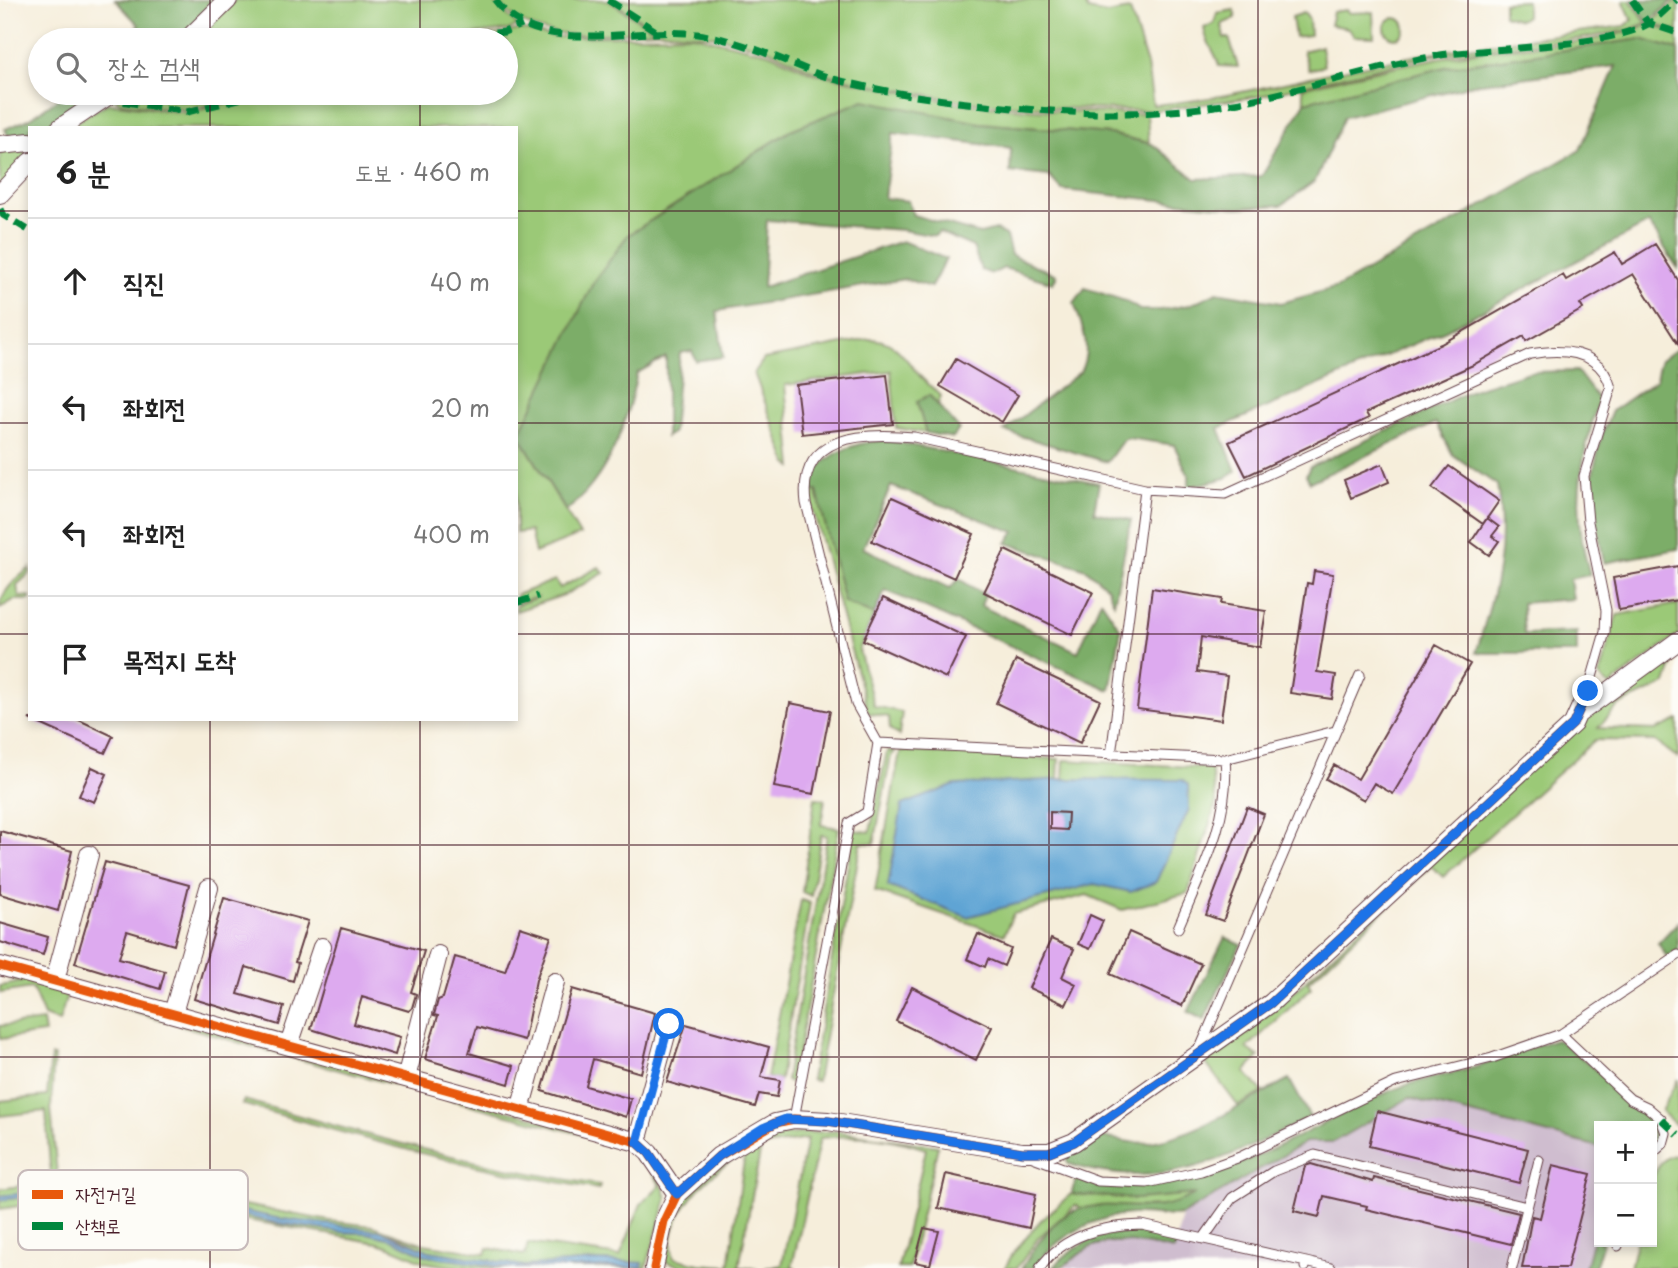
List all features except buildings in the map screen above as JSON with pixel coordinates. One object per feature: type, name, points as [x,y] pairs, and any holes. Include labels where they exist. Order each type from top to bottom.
[{"type":"street","points":[[200,28],[229,0]]},
{"type":"street","points":[[63,126],[94,105]]},
{"type":"street","points":[[0,145],[28,142]]},
{"type":"street","points":[[0,194],[28,164]]},
{"type":"street","points":[[1578,714],[1678,640]]},
{"type":"street","points":[[654,1268],[664,1221],[677,1194],[696,1173],[730,1148],[775,1123],[794,1119],[828,1121],[1022,1152],[1049,1152],[1074,1142],[1271,1003],[1558,739],[1573,724],[1588,691]]},
{"type":"street","points":[[55,980],[89,855]]},
{"type":"street","points":[[173,1013],[209,888]]},
{"type":"street","points":[[289,1045],[322,947]]},
{"type":"street","points":[[406,1078],[438,955]]},
{"type":"street","points":[[0,966],[637,1142],[649,1153],[677,1194]]},
{"type":"street","points":[[520,1110],[555,982]]},
{"type":"street","points":[[637,1142],[669,1024]]},
{"type":"lane","points":[[794,1119],[849,823],[867,812],[878,743],[856,704],[811,532],[803,484],[806,470],[814,458],[840,441],[889,435],[914,437],[1145,489],[1225,494],[1530,354],[1547,351],[1584,355],[1597,362],[1608,374],[1611,388],[1584,476],[1588,522],[1606,610],[1605,632],[1588,691]]},
{"type":"lane","points":[[1111,755],[1145,489]]},
{"type":"lane","points":[[1197,1055],[1360,675]]},
{"type":"lane","points":[[878,743],[1225,759],[1335,730]]},
{"type":"lane","points":[[1178,928],[1217,834],[1227,782],[1225,759]]},
{"type":"lane","points":[[1022,1152],[1098,1181],[1147,1184],[1172,1180],[1240,1157],[1396,1082],[1492,1058],[1561,1034],[1678,955]]},
{"type":"lane","points":[[1561,1034],[1630,1099],[1647,1107],[1661,1119],[1666,1133],[1663,1144],[1657,1149]]},
{"type":"lane","points":[[1203,1239],[1231,1198],[1273,1171],[1315,1155],[1527,1207]]},
{"type":"lane","points":[[1512,1268],[1539,1160]]},
{"type":"lane","points":[[1040,1268],[1065,1244],[1089,1231],[1142,1225],[1306,1265],[1331,1268]]},
{"type":"shaded area","points":[[1409,1098],[1594,1146],[1594,1235],[1585,1268],[1063,1268],[1088,1248],[1104,1243],[1132,1242],[1174,1250],[1182,1215],[1306,1141],[1333,1142]]},
{"type":"green space","points":[[115,0],[223,0],[193,28],[136,28],[139,25]]},
{"type":"green space","points":[[235,0],[492,0],[518,26],[513,28],[206,28]]},
{"type":"green space","points":[[497,0],[607,0],[655,31],[591,35],[548,32],[529,26],[512,15]]},
{"type":"green space","points":[[610,0],[1083,0],[1088,10],[1107,14],[1130,10],[1147,65],[1153,105],[1234,93],[1431,53],[1625,26],[1632,20],[1623,0],[1630,0],[1646,23],[1628,30],[1583,38],[1433,55],[1260,96],[1153,111],[1035,107],[957,100],[874,85],[814,71],[770,50],[716,36],[658,31]]},
{"type":"green space","points":[[1633,0],[1674,0],[1648,22]]},
{"type":"green space","points":[[1678,0],[1678,32],[1651,23]]},
{"type":"green space","points":[[1526,1],[1526,16],[1520,20],[1504,15],[1504,2]]},
{"type":"green space","points":[[1234,10],[1236,18],[1222,24],[1224,38],[1229,38],[1238,67],[1219,66],[1204,28],[1214,23],[1217,13]]},
{"type":"green space","points":[[1346,10],[1349,13],[1373,12],[1374,37],[1354,36],[1348,28],[1330,25],[1333,12]]},
{"type":"green space","points":[[1304,13],[1309,19],[1310,35],[1295,37],[1292,17]]},
{"type":"green space","points":[[1395,18],[1402,21],[1405,28],[1402,35],[1395,38],[1388,35],[1385,28],[1388,21]]},
{"type":"green space","points":[[1649,24],[1678,34],[1678,50],[1641,39],[1446,67],[1305,102],[1302,88],[1443,57],[1591,40]]},
{"type":"green space","points":[[518,30],[554,37],[693,35],[769,53],[813,73],[956,103],[1035,110],[1147,114],[1149,143],[1110,134],[980,123],[793,129],[627,236],[519,435],[580,535],[535,553],[530,531],[518,533],[518,126],[69,126],[105,105],[187,113],[220,105],[518,105]]},
{"type":"green space","points":[[1641,39],[1678,50],[1678,269],[1649,223],[1446,330],[1219,428],[1236,471],[1226,478],[1189,487],[1189,476],[1174,445],[1128,438],[1123,440],[1107,462],[1004,431],[1080,372],[1086,346],[1074,303],[1085,288],[1125,301],[1140,310],[1161,310],[1189,305],[1217,292],[1281,303],[1338,287],[1580,150],[1616,66],[1481,83],[1344,117],[1315,181],[1282,205],[1237,208],[1062,190],[1049,176],[1010,172],[1011,148],[893,133],[884,198],[908,201],[913,215],[980,234],[996,230],[1006,236],[1011,255],[1057,275],[1053,283],[1004,268],[992,274],[981,270],[973,247],[939,232],[935,236],[902,230],[767,220],[763,287],[902,241],[946,259],[931,287],[905,279],[717,311],[723,357],[696,361],[692,351],[680,353],[673,432],[666,437],[666,357],[637,373],[614,449],[594,483],[566,511],[519,435],[592,285],[627,236],[793,129],[864,100],[980,123],[1110,134],[1152,144],[1196,179],[1262,176],[1305,102],[1446,67]]},
{"type":"green space","points":[[1321,46],[1324,66],[1309,70],[1303,51]]},
{"type":"green space","points":[[49,105],[85,105],[53,125],[28,126],[28,136],[10,140],[5,129],[29,119]]},
{"type":"green space","points":[[140,105],[208,105],[187,110]]},
{"type":"green space","points":[[28,143],[28,158],[0,190],[0,148]]},
{"type":"green space","points":[[869,339],[893,346],[941,396],[938,405],[929,395],[917,402],[926,433],[896,428],[891,371],[785,385],[793,467],[788,464],[754,373],[764,359]]},
{"type":"green space","points":[[1678,349],[1678,549],[1604,563],[1590,485],[1602,435],[1612,411],[1656,380],[1660,360]]},
{"type":"green space","points":[[1577,371],[1599,400],[1586,445],[1580,487],[1581,529],[1590,575],[1570,579],[1573,599],[1522,603],[1524,634],[1577,632],[1577,653],[1476,653],[1498,571],[1501,531],[1497,485],[1453,455],[1436,423],[1310,482],[1306,475],[1310,467],[1472,390],[1529,372]]},
{"type":"green space","points":[[929,395],[959,429],[953,438],[926,433],[917,402]]},
{"type":"green space","points":[[886,440],[1099,483],[1094,512],[1131,520],[1114,603],[1107,587],[1086,569],[1007,543],[1015,532],[891,486],[863,548],[950,588],[959,579],[985,595],[981,606],[1078,652],[1101,600],[1121,630],[1110,690],[885,590],[874,615],[844,602],[817,491],[808,491],[812,479],[827,460],[849,448]]},
{"type":"green space","points":[[808,491],[817,491],[844,602],[874,615],[859,650],[874,706],[902,712],[899,736],[890,729],[889,717],[868,713]]},
{"type":"green space","points":[[599,567],[604,573],[564,595],[518,610],[518,604],[539,597],[518,602],[518,594],[555,580],[560,588]]},
{"type":"green space","points":[[28,570],[28,575],[17,585],[19,597],[28,596],[28,600],[14,600],[0,608],[3,596]]},
{"type":"green space","points":[[1678,604],[1678,635],[1609,686],[1599,676],[1617,615]]},
{"type":"green space","points":[[1678,648],[1666,684],[1619,705],[1598,728],[1656,730],[1678,720],[1678,758],[1655,741],[1595,740],[1443,877],[1431,866],[1308,982],[1311,988],[1247,1048],[1259,1057],[1245,1072],[1263,1092],[1238,1106],[1204,1061],[1279,1006],[1588,712]]},
{"type":"green space","points":[[887,751],[895,752],[891,756],[874,844],[861,843],[817,1081],[811,1080],[854,830],[870,832]]},
{"type":"green space","points":[[900,751],[1059,759],[1058,780],[1063,779],[1064,760],[1211,768],[1216,803],[1188,893],[1122,910],[1087,895],[1013,914],[1004,935],[875,891]]},
{"type":"green space","points":[[815,798],[825,799],[821,825],[839,828],[793,1083],[786,1080],[827,836],[821,835],[811,896],[802,892]]},
{"type":"green space","points":[[801,900],[810,903],[780,1080],[767,1078]]},
{"type":"green space","points":[[1678,922],[1678,950],[1667,957],[1658,943]]},
{"type":"green space","points":[[1225,937],[1241,945],[1204,1020],[1188,1012]]},
{"type":"green space","points":[[0,970],[630,1144],[654,1168],[667,1198],[646,1268],[566,1268],[611,1265],[641,1267],[642,1263],[595,1261],[525,1266],[429,1251],[395,1235],[248,1212],[248,1206],[373,1226],[424,1244],[486,1254],[488,1248],[525,1255],[528,1243],[620,1256],[641,1204],[660,1185],[649,1167],[629,1147],[275,1053],[68,992],[59,1022],[44,1016],[32,988],[0,993],[0,986],[23,982],[0,975]]},
{"type":"green space","points":[[43,1021],[45,1033],[0,1039],[0,1026]]},
{"type":"green space","points":[[1557,1040],[1609,1080],[1655,1121],[1594,1121],[1594,1146],[1409,1098],[1333,1142],[1306,1142],[1182,1215],[1132,1214],[1104,1219],[1064,1238],[1034,1268],[1022,1268],[1055,1223],[1073,1211],[1098,1206],[1151,1207],[1179,1201],[1195,1194],[1137,1199],[1071,1194],[1077,1177],[1120,1184],[1161,1184],[1200,1176],[1275,1148],[1400,1087],[1474,1068]]},
{"type":"green space","points":[[51,1056],[54,1056],[51,1108],[57,1170],[50,1170],[46,1111],[0,1116],[0,1101],[47,1096]]},
{"type":"green space","points":[[1289,1079],[1310,1117],[1223,1158],[1165,1173],[1134,1175],[1103,1172],[1069,1164],[1066,1160],[1067,1156],[1092,1138],[1143,1143],[1187,1132]]},
{"type":"green space","points":[[1678,1079],[1678,1127],[1661,1111]]},
{"type":"green space","points":[[244,1100],[465,1159],[600,1185],[599,1189],[553,1182],[464,1163],[242,1104]]},
{"type":"green space","points":[[1657,1123],[1661,1134],[1657,1142]]},
{"type":"green space","points":[[835,1131],[938,1146],[909,1268],[898,1268],[926,1149],[887,1139],[847,1136],[820,1138],[792,1267],[796,1268],[765,1268],[782,1265],[807,1139],[761,1147],[739,1267],[758,1268],[691,1268],[666,1262],[671,1225],[679,1207],[689,1191],[717,1164],[760,1140]],"holes":[[[745,1153],[729,1266],[699,1264],[674,1258],[672,1243],[682,1211],[693,1196],[719,1170]]]},
{"type":"green space","points":[[1678,1154],[1678,1268],[1630,1268],[1635,1247],[1657,1247],[1657,1169],[1666,1158]]},
{"type":"green space","points":[[18,1186],[18,1194],[0,1196],[0,1189]]},
{"type":"green space","points":[[1197,1193],[1173,1206],[1081,1208],[1076,1205],[1039,1237],[1017,1268],[1005,1268],[1013,1253],[1040,1221],[1071,1194],[1137,1199]]},
{"type":"green space","points":[[18,1198],[18,1206],[0,1209],[0,1200]]},
{"type":"green space","points":[[248,1216],[340,1232],[367,1233],[392,1239],[428,1256],[510,1268],[435,1264],[378,1243],[248,1220]]},
{"type":"green space","points":[[1134,1232],[1178,1239],[1174,1250],[1132,1242],[1101,1244],[1091,1247],[1063,1266],[1053,1268],[1079,1245],[1110,1234]]},
{"type":"green space","points":[[1594,1235],[1594,1247],[1601,1247],[1595,1268],[1585,1268]]},
{"type":"water","points":[[1063,779],[1182,780],[1188,785],[1189,809],[1156,882],[1131,892],[1094,884],[967,917],[888,886],[902,805],[955,785]]},
{"type":"water","points":[[18,1194],[18,1198],[0,1200],[0,1196]]},
{"type":"water","points":[[248,1212],[381,1231],[429,1251],[525,1266],[595,1261],[643,1263],[642,1267],[510,1268],[428,1256],[392,1239],[367,1233],[340,1232],[248,1216]]},
{"type":"marked path","points":[[495,0],[514,18],[536,29],[561,35],[672,32],[697,34],[742,45],[828,77],[884,90],[958,102],[1086,113],[1151,112],[1215,106],[1303,88],[1419,59],[1608,37],[1648,24],[1676,0]]},
{"type":"marked path","points":[[608,0],[659,33]]},
{"type":"marked path","points":[[1632,0],[1648,23],[1678,33]]},
{"type":"marked path","points":[[514,28],[522,25]]},
{"type":"marked path","points":[[145,105],[187,112],[215,105]]},
{"type":"marked path","points":[[0,209],[3,215],[28,230]]},
{"type":"marked path","points":[[518,602],[538,596]]},
{"type":"marked path","points":[[1661,1119],[1678,1135]]},
{"type":"cycle path","points":[[654,1268],[664,1221],[677,1194],[719,1156],[775,1123],[794,1119],[828,1121],[1022,1152],[1049,1152],[1074,1142],[1271,1003],[1573,724],[1588,691]]},
{"type":"cycle path","points":[[0,966],[637,1142],[649,1153],[677,1194]]},
{"type":"route","points":[[669,1024],[637,1142],[649,1153],[677,1194],[696,1173],[719,1156],[763,1128],[786,1119],[828,1121],[1022,1152],[1049,1152],[1060,1149],[1094,1130],[1271,1003],[1558,739],[1573,724],[1588,691]]}]
